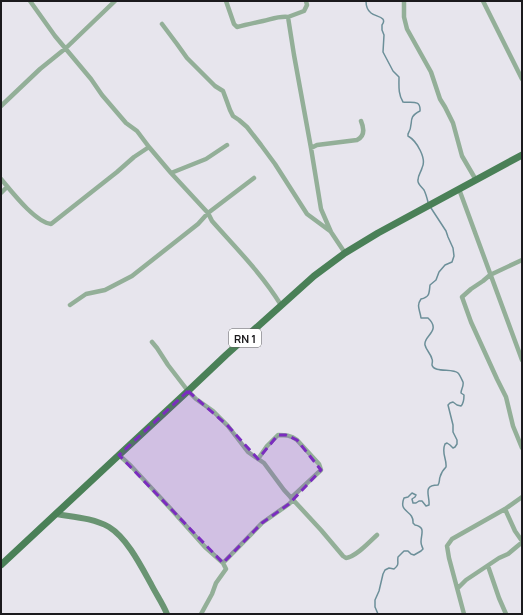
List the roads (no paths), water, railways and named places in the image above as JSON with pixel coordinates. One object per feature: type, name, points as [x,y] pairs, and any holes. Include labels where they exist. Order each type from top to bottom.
[{"type":"main road","name":"RN 1","points":[[1,565],[226,355],[314,276],[345,253],[378,233],[522,155]]},
{"type":"street","points":[[30,1],[102,95],[126,123],[137,131],[149,147],[208,213],[212,221],[258,272],[281,305]]},
{"type":"street","points":[[1,106],[40,69],[66,48],[115,1]]},
{"type":"street","points":[[226,1],[234,24],[237,27],[276,17],[288,17],[304,11],[307,5],[306,1]]},
{"type":"street","points":[[404,1],[404,17],[407,29],[431,72],[440,99],[453,123],[462,156],[476,180]]},
{"type":"street","points":[[483,1],[522,79]]},
{"type":"street","points":[[288,17],[321,209],[331,232],[345,253]]},
{"type":"street","points":[[162,24],[187,58],[215,86],[223,91],[233,116],[247,127],[261,145],[307,214],[331,232]]},
{"type":"street","points":[[311,148],[317,145],[345,142],[361,138],[363,134],[363,126],[361,121]]},
{"type":"street","points":[[172,173],[206,159],[227,144]]},
{"type":"street","points":[[1,179],[32,214],[44,222],[51,224],[134,157],[149,147]]},
{"type":"street","points":[[70,305],[86,294],[105,290],[132,276],[198,224],[208,213],[254,178]]},
{"type":"street","points":[[1,193],[7,187]]},
{"type":"street","points":[[459,189],[490,275],[520,350],[522,360]]},
{"type":"street","points":[[522,260],[490,275],[462,297],[471,322],[506,397],[522,448]]},
{"type":"street","points":[[152,342],[188,391],[196,399],[213,411],[228,426],[248,452],[264,463],[284,490],[346,558],[351,558],[377,535]]},
{"type":"street","points":[[223,563],[262,523],[289,504],[292,499],[321,470],[318,464],[297,440],[286,435],[278,435],[267,446],[258,459]]},
{"type":"street","points":[[119,454],[205,547],[223,563],[226,569],[216,583],[201,614]]},
{"type":"street","points":[[464,614],[447,546],[452,539],[505,509],[522,497]]},
{"type":"street","points":[[458,588],[466,580],[499,558],[508,554],[522,542],[505,509]]},
{"type":"street","points":[[56,514],[100,523],[111,528],[120,536],[136,558],[167,614]]},
{"type":"street","points":[[488,566],[506,614]]},
{"type":"waterway","points":[[366,1],[370,12],[384,20],[382,25],[384,35],[383,52],[393,71],[399,77],[401,99],[403,102],[417,103],[420,107],[420,111],[412,118],[408,136],[418,146],[422,155],[423,164],[418,181],[426,194],[428,202]]},
{"type":"waterway","points":[[378,614],[375,607],[375,600],[385,570],[389,568],[394,569],[398,565],[398,557],[404,551],[408,551],[414,555],[423,549],[421,543],[422,529],[413,523],[413,519],[404,509],[404,498],[408,497],[412,493],[416,495],[412,499],[413,503],[422,501],[426,506],[429,505],[428,489],[433,485],[438,485],[441,474],[446,467],[444,453],[445,444],[447,443],[453,448],[457,444],[448,405],[453,402],[461,406],[464,399],[464,395],[461,393],[463,382],[459,374],[433,367],[431,357],[425,345],[425,342],[433,330],[433,326],[428,318],[421,318],[419,304],[421,299],[428,296],[430,285],[436,280],[439,272],[445,265],[452,262],[454,256],[453,248],[446,231],[431,208]]}]
